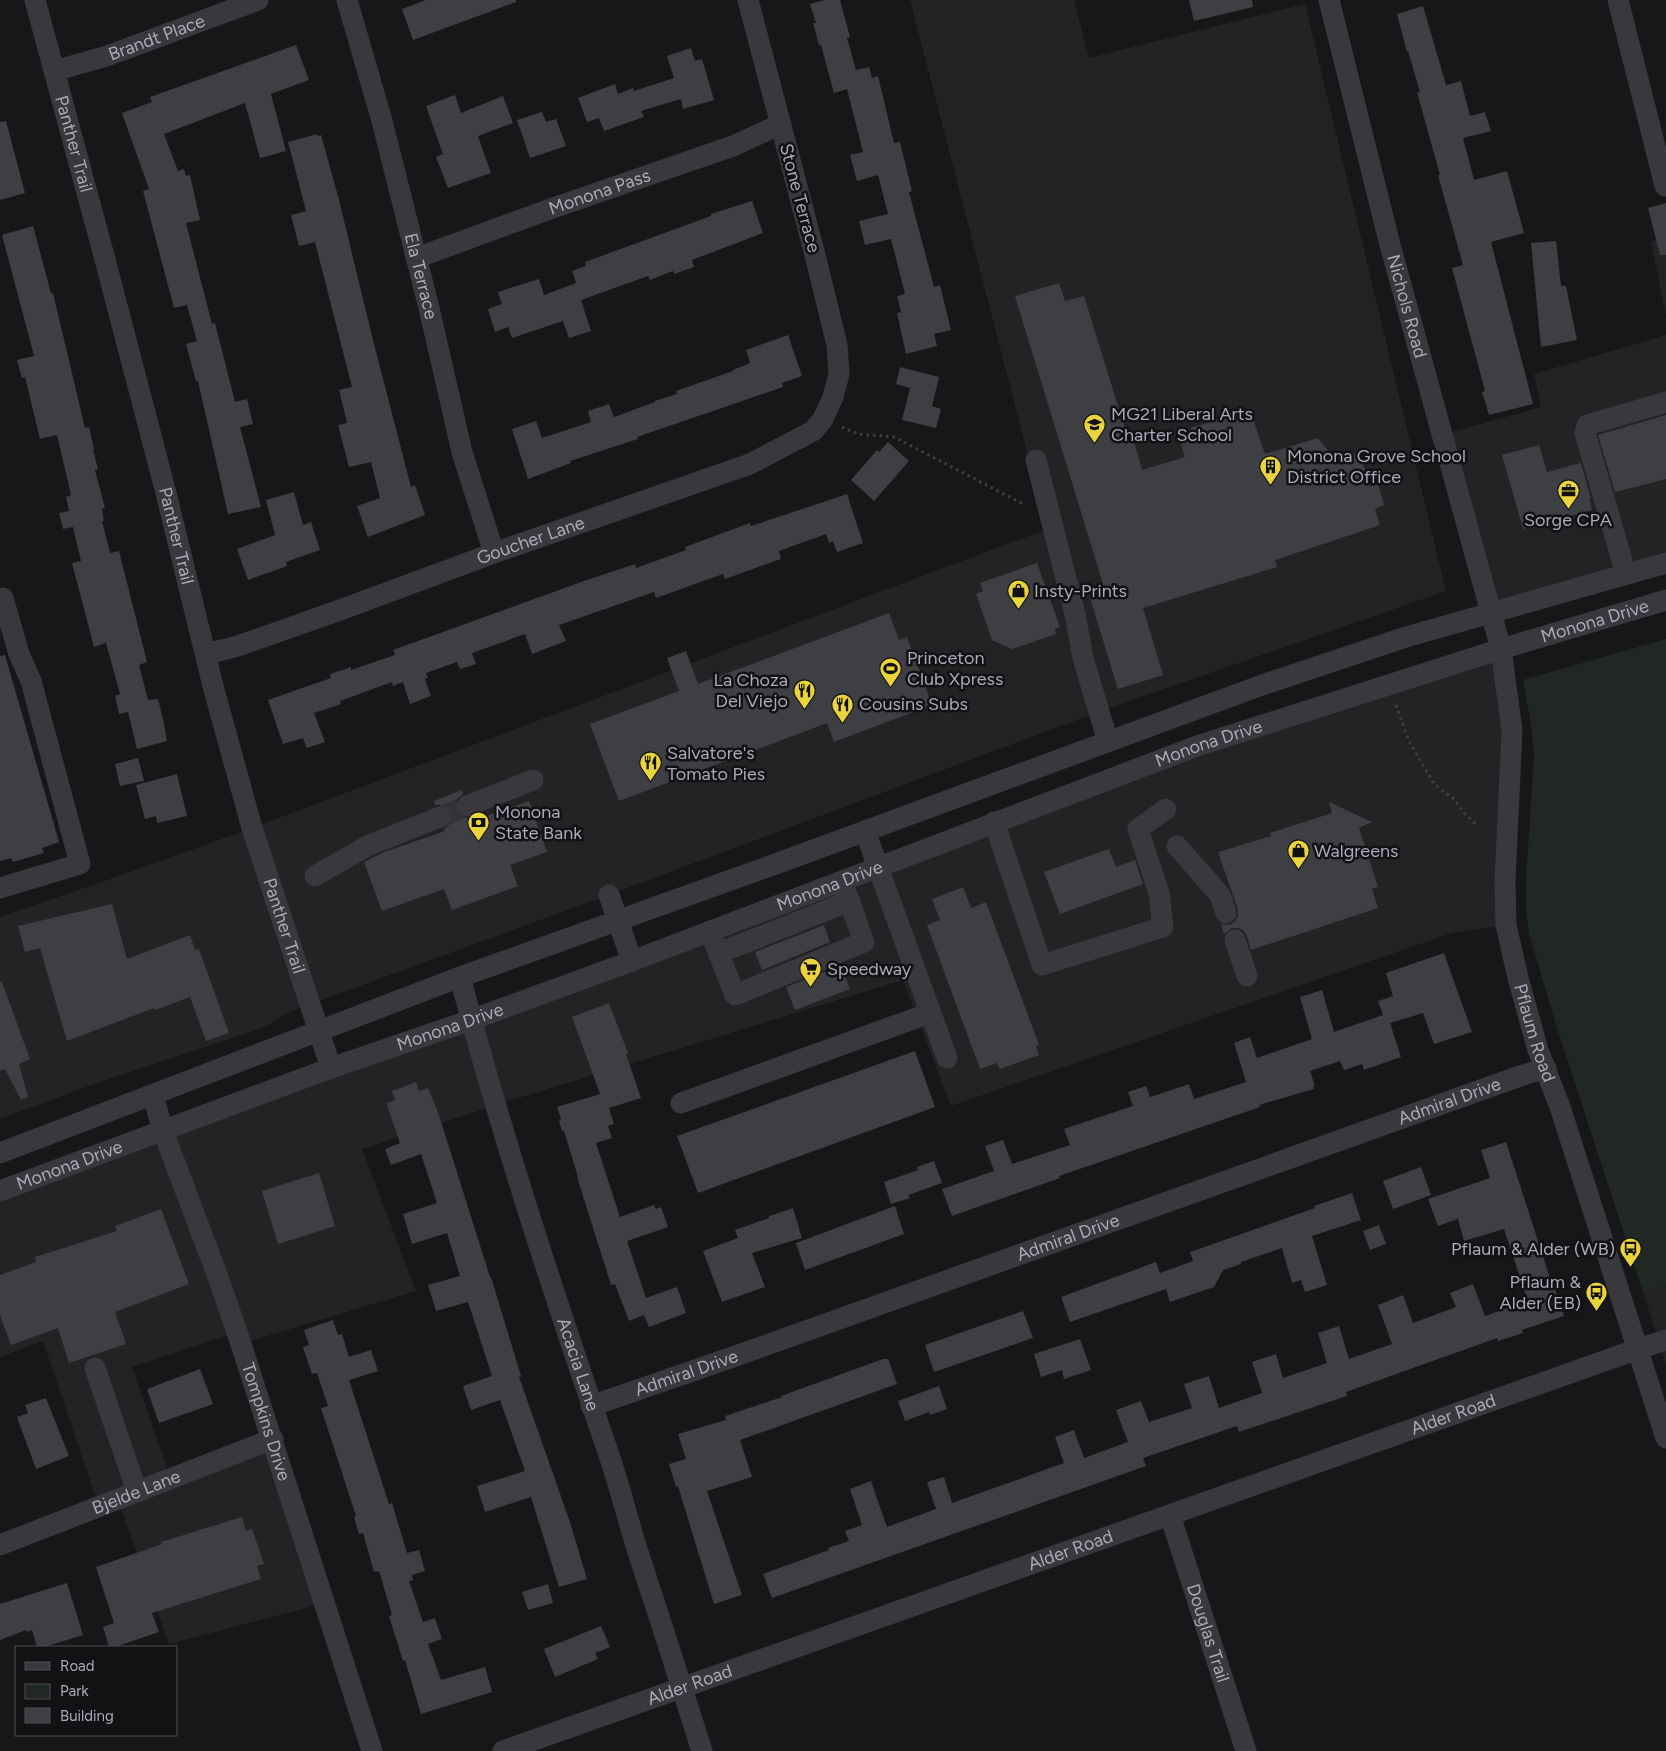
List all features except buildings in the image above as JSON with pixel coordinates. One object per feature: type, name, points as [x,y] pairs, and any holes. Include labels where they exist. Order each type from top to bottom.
[{"type":"street","name":"Panther Trail","points":[[35,0],[104,252],[252,828],[331,1068]]},
{"type":"street","name":"Brandt Place","points":[[54,71],[107,56],[258,0]]},
{"type":"street","name":"Ela Terrace","points":[[347,0],[382,121],[462,452],[494,553]]},
{"type":"street","name":"Stone Terrace","points":[[748,0],[815,256],[836,345],[839,374],[833,397]]},
{"type":"street","name":"Nichols Road","points":[[1329,0],[1389,241],[1490,613]]},
{"type":"street","points":[[1618,0],[1665,186]]},
{"type":"street","name":"Monona Pass","points":[[416,258],[732,146],[781,124]]},
{"type":"street","name":"Goucher Lane","points":[[206,654],[238,646],[494,553],[750,464],[813,431],[823,420],[833,397]]},
{"type":"street","points":[[1626,574],[1585,433],[1587,425],[1666,402]]},
{"type":"street","points":[[1036,460],[1075,614],[1082,658],[1108,742]]},
{"type":"street","name":"Monona Drive","points":[[0,1153],[460,977],[1296,673],[1406,637],[1666,563]]},
{"type":"street","points":[[0,888],[80,864],[31,681],[19,654],[3,598]]},
{"type":"street","name":"Monona Drive","points":[[0,1191],[331,1068],[471,1020],[632,961],[994,822],[1240,732],[1501,649],[1666,600]]},
{"type":"street","name":"Pflaum Road","points":[[1490,613],[1501,649],[1508,688],[1512,730],[1505,881],[1506,925],[1518,978],[1538,1050],[1560,1107],[1666,1438]]},
{"type":"street","points":[[467,806],[533,780]]},
{"type":"street","points":[[994,822],[1042,964],[1163,927],[1160,893],[1138,828],[1166,809]]},
{"type":"street","points":[[315,876],[367,846],[440,817]]},
{"type":"street","points":[[865,831],[946,1058]]},
{"type":"street","points":[[1177,846],[1220,895],[1226,913]]},
{"type":"street","points":[[710,931],[735,996],[864,942],[842,880]]},
{"type":"street","points":[[609,895],[632,961]]},
{"type":"street","points":[[719,954],[850,901]]},
{"type":"street","points":[[1235,940],[1247,976]]},
{"type":"street","name":"Acacia Lane","points":[[460,977],[528,1213],[608,1453],[636,1547],[702,1751]]},
{"type":"street","points":[[681,1103],[930,1013]]},
{"type":"street","name":"Admiral Drive","points":[[591,1406],[1546,1068]]},
{"type":"street","name":"Tompkins Drive","points":[[153,1096],[163,1131],[218,1277],[273,1440],[372,1751]]},
{"type":"street","name":"Alder Road","points":[[503,1751],[1666,1340]]},
{"type":"street","points":[[95,1368],[138,1492]]},
{"type":"street","name":"Bjelde Lane","points":[[0,1545],[273,1440]]},
{"type":"street","name":"Douglas Trail","points":[[1170,1515],[1246,1751]]},
{"type":"path","points":[[823,420],[858,434],[894,436],[1051,519]]},
{"type":"path","points":[[1394,702],[1409,741],[1434,784],[1454,799],[1476,825]]},
{"type":"shaded area","points":[[910,0],[1074,0],[1089,58],[1305,4],[1446,591],[1112,707],[289,1012],[265,1027],[97,1083],[0,1119],[0,917],[252,828],[1047,529]]},
{"type":"shaded area","points":[[1666,236],[1666,316],[1651,242]]},
{"type":"shaded area","points":[[1666,335],[1666,563],[1490,613],[1441,435],[1541,407],[1534,374]]},
{"type":"shaded area","points":[[1501,649],[1506,925],[1452,933],[951,1106],[903,980],[496,1105],[362,1149],[416,1291],[241,1344],[237,1332],[132,1367],[171,1479],[273,1439],[325,1603],[169,1644],[118,1500],[99,1507],[43,1341],[0,1357],[0,1191],[1050,801]]},
{"type":"shaded area","points":[[1666,1286],[1666,1365],[1643,1292]]},
{"type":"green space","points":[[1666,639],[1666,1286],[1643,1292],[1557,1028],[1529,934],[1526,909],[1526,879],[1534,755],[1523,680]]},
{"type":"tunnel","points":[[440,817],[467,806]]},
{"type":"place","name":"MG21 Liberal Arts Charter School","points":[[1095,443]]},
{"type":"place","name":"Monona Grove School District Office","points":[[1271,485]]},
{"type":"place","name":"Sorge CPA","points":[[1568,509]]},
{"type":"place","name":"Insty-Prints","points":[[1018,610]]},
{"type":"place","name":"Princeton Club Xpress","points":[[891,687]]},
{"type":"place","name":"La Choza Del Viejo","points":[[804,709]]},
{"type":"place","name":"Cousins Subs","points":[[843,723]]},
{"type":"place","name":"Salvatore's Tomato Pies","points":[[651,782]]},
{"type":"place","name":"Monona State Bank","points":[[479,841]]},
{"type":"place","name":"Walgreens","points":[[1298,870]]},
{"type":"place","name":"Speedway","points":[[811,988]]},
{"type":"place","name":"Pflaum & Alder (WB)","points":[[1631,1268]]},
{"type":"place","name":"Pflaum & Alder (EB)","points":[[1597,1311]]}]
